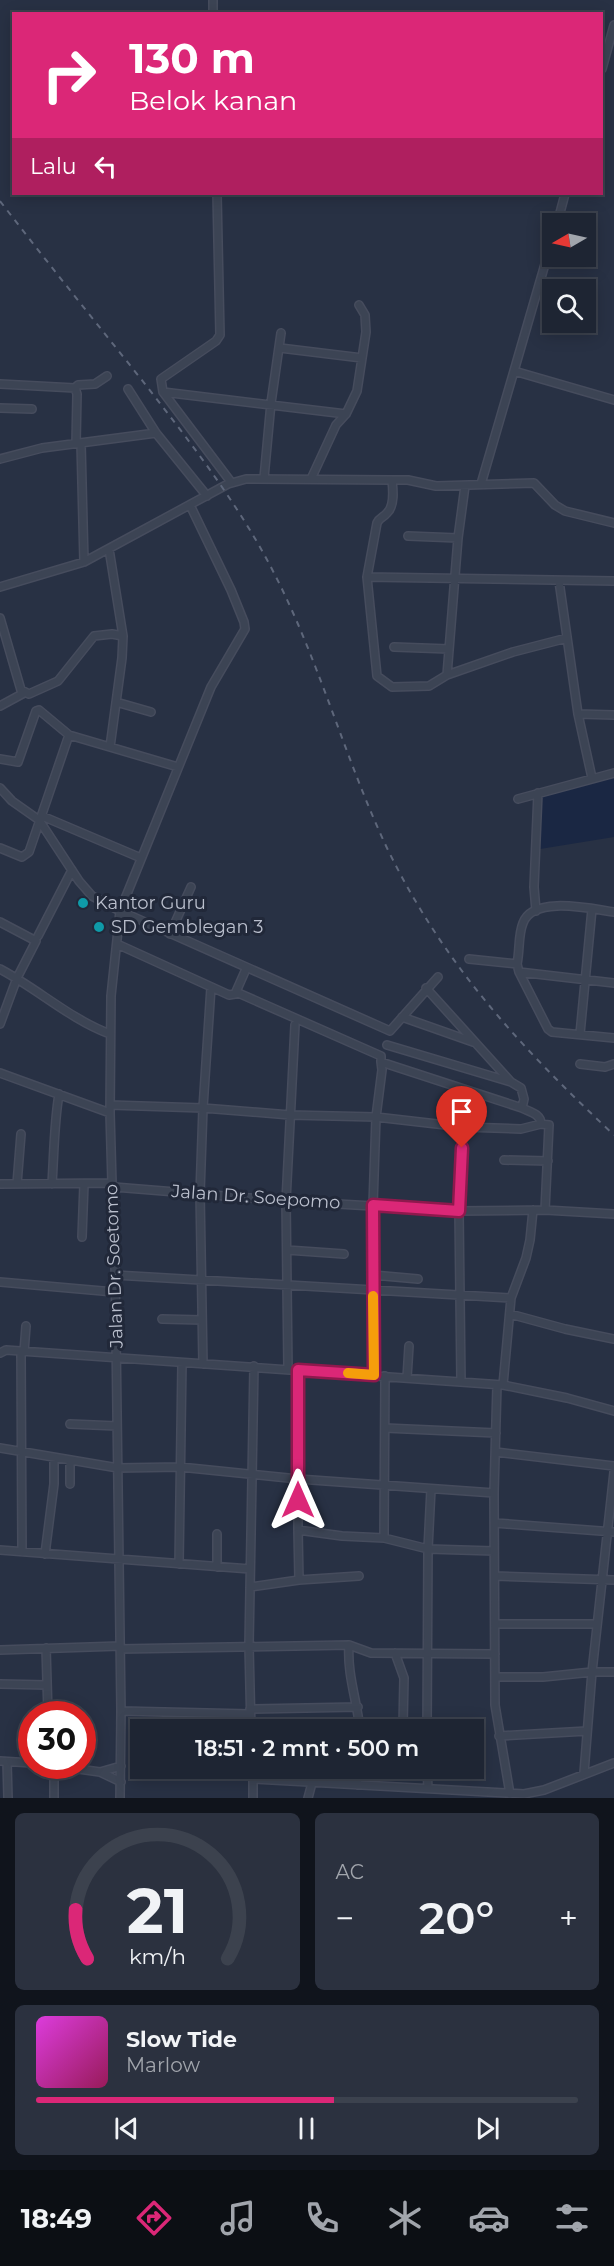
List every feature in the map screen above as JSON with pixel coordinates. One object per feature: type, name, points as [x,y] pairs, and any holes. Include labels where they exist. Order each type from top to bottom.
[{"type":"street","points":[[603,65],[614,25]]},
{"type":"street","points":[[217,195],[220,334],[216,341],[161,380],[163,392],[231,482]]},
{"type":"street","points":[[560,213],[566,195]]},
{"type":"street","points":[[481,484],[544,267]]},
{"type":"street","points":[[311,479],[336,425],[346,414],[357,391],[366,332],[365,315],[359,305]]},
{"type":"street","points":[[264,478],[281,333]]},
{"type":"street","points":[[280,348],[362,358]]},
{"type":"street","points":[[514,371],[614,400]]},
{"type":"street","points":[[0,384],[75,388],[78,385],[95,384],[107,376]]},
{"type":"street","points":[[75,388],[84,562]]},
{"type":"street","points":[[128,389],[156,433],[207,496]]},
{"type":"street","points":[[163,392],[271,403],[346,414]]},
{"type":"street","points":[[0,408],[33,410]]},
{"type":"street","points":[[0,459],[42,448],[156,433]]},
{"type":"street","points":[[0,587],[84,562],[231,482],[264,478],[408,480],[436,486],[534,483],[555,505],[566,511],[614,523]]},
{"type":"street","points":[[392,480],[393,492],[390,509],[378,519],[368,577],[377,676],[392,687],[429,686],[447,675],[513,652],[567,638]]},
{"type":"street","points":[[447,675],[458,538],[465,486]]},
{"type":"street","name":"Jalan Dr. Soetomo","points":[[120,1798],[117,1359],[110,1109],[111,981],[120,911],[211,687],[245,629],[231,590],[190,505]]},
{"type":"street","points":[[408,536],[458,538]]},
{"type":"street","points":[[109,549],[123,636],[110,747]]},
{"type":"street","points":[[368,577],[614,581]]},
{"type":"street","points":[[559,581],[578,714],[592,778]]},
{"type":"street","points":[[0,618],[4,643],[24,693]]},
{"type":"street","points":[[0,706],[24,693],[33,694],[58,681],[94,636],[112,634],[123,636]]},
{"type":"street","points":[[394,647],[449,649]]},
{"type":"street","points":[[116,702],[151,712]]},
{"type":"street","points":[[0,759],[18,762],[37,710],[42,710],[69,735],[178,767]]},
{"type":"street","points":[[578,714],[614,716]]},
{"type":"street","points":[[0,848],[18,856],[27,855],[69,735]]},
{"type":"street","points":[[518,799],[614,773]]},
{"type":"street","points":[[0,788],[12,801],[41,818],[141,858]]},
{"type":"street","points":[[536,911],[534,887],[538,793]]},
{"type":"street","points":[[41,818],[72,870],[96,899],[246,969],[390,1031]]},
{"type":"street","points":[[38,936],[72,870]]},
{"type":"street","points":[[170,934],[191,886]]},
{"type":"street","points":[[614,912],[560,905],[536,911],[524,920],[518,968],[548,1029],[552,1032],[614,1038]]},
{"type":"street","points":[[580,1034],[587,981],[592,909]]},
{"type":"street","points":[[0,922],[36,941],[17,978],[0,1024]]},
{"type":"street","points":[[117,944],[229,995],[234,995],[236,992],[246,969]]},
{"type":"street","points":[[469,959],[587,981],[614,983]]},
{"type":"street","points":[[0,969],[91,1027],[110,1034]]},
{"type":"street","points":[[374,1375],[373,1205],[376,1117],[382,1070],[381,1059],[390,1031],[438,976]]},
{"type":"street","points":[[204,1364],[200,1193],[211,987]]},
{"type":"street","points":[[426,988],[511,1082],[523,1091],[522,1108]]},
{"type":"street","points":[[236,992],[381,1059],[522,1108],[536,1115],[541,1124]]},
{"type":"street","points":[[402,1017],[476,1042]]},
{"type":"street","points":[[288,1369],[286,1201],[295,1025]]},
{"type":"street","points":[[387,1045],[511,1082]]},
{"type":"street","points":[[580,1064],[605,1067],[614,1064]]},
{"type":"street","points":[[0,1072],[59,1094],[110,1109],[203,1108],[290,1115],[376,1117],[463,1127],[521,1129],[541,1124],[549,1125],[545,1210]]},
{"type":"street","points":[[52,1184],[55,1120],[59,1094]]},
{"type":"street","points":[[461,1382],[459,1211],[463,1127]]},
{"type":"street","points":[[17,1184],[21,1134]]},
{"type":"street","points":[[504,1160],[548,1161]]},
{"type":"street","name":"Jalan Dr. Soepomo","points":[[0,1184],[113,1185],[286,1201],[459,1211],[545,1210],[614,1214]]},
{"type":"street","points":[[82,1237],[84,1184]]},
{"type":"street","points":[[510,1794],[495,1706],[496,1433],[511,1298],[526,1258],[533,1210]]},
{"type":"street","points":[[287,1250],[344,1254]]},
{"type":"street","points":[[115,1275],[288,1283],[511,1298]]},
{"type":"street","points":[[373,1275],[418,1279]]},
{"type":"street","points":[[0,1282],[114,1292]]},
{"type":"street","points":[[510,1314],[614,1339]]},
{"type":"street","points":[[162,1319],[202,1320]]},
{"type":"street","points":[[22,1552],[22,1352],[26,1326]]},
{"type":"street","points":[[407,1378],[409,1346]]},
{"type":"street","points":[[0,1353],[6,1350],[500,1385],[567,1398],[614,1411]]},
{"type":"street","points":[[178,1564],[182,1363]]},
{"type":"street","points":[[250,1719],[249,1646],[254,1366]]},
{"type":"street","points":[[298,1370],[299,1580]]},
{"type":"street","points":[[384,1538],[385,1376]]},
{"type":"street","points":[[70,1424],[117,1426]]},
{"type":"street","points":[[385,1428],[496,1433]]},
{"type":"street","points":[[0,1448],[118,1468],[180,1467],[298,1479],[494,1493]]},
{"type":"street","points":[[496,1452],[614,1466]]},
{"type":"street","points":[[45,1554],[54,1484],[54,1458]]},
{"type":"street","points":[[70,1461],[70,1484]]},
{"type":"street","points":[[584,1773],[597,1624],[611,1532],[614,1472]]},
{"type":"street","points":[[428,1719],[428,1549],[431,1490]]},
{"type":"street","points":[[495,1523],[611,1532]]},
{"type":"street","points":[[298,1530],[342,1536],[384,1538],[428,1549],[494,1551]]},
{"type":"street","points":[[217,1534],[217,1567]]},
{"type":"street","points":[[0,1550],[250,1569]]},
{"type":"street","points":[[250,1587],[299,1580],[359,1576]]},
{"type":"street","points":[[495,1576],[614,1580]]},
{"type":"street","points":[[495,1624],[597,1624]]},
{"type":"street","points":[[0,1650],[350,1645],[367,1653],[495,1654]]},
{"type":"street","points":[[350,1645],[348,1672],[359,1719]]},
{"type":"street","points":[[46,1648],[48,1701]]},
{"type":"street","points":[[395,1653],[404,1678],[403,1719]]},
{"type":"street","points":[[495,1677],[543,1677],[614,1672]]},
{"type":"street","points":[[0,1684],[47,1685]]},
{"type":"street","points":[[121,1712],[250,1712],[357,1707]]},
{"type":"street","points":[[499,1736],[587,1731]]},
{"type":"street","points":[[4,1761],[8,1798]]},
{"type":"street","points":[[253,1798],[253,1779],[524,1794],[544,1790],[614,1763]]},
{"type":"street","points":[[100,1772],[121,1766]]},
{"type":"street","points":[[96,1771],[121,1782]]},
{"type":"street","points":[[54,1798],[55,1779]]},
{"type":"street","points":[[357,1779],[357,1785]]},
{"type":"street","points":[[428,1779],[428,1788]]},
{"type":"street","points":[[308,1798],[312,1783]]},
{"type":"water","points":[[614,775],[614,837],[540,849],[542,793]]},
{"type":"railway","points":[[0,201],[178,426],[246,523],[275,575],[306,642],[358,780],[387,848],[433,930],[459,967],[516,1036],[614,1135]]},
{"type":"slow traffic","points":[[348,1373],[374,1375],[373,1296]]},
{"type":"place","name":"Kantor Guru","points":[[83,903]]},
{"type":"place","name":"SD Gemblegan 3","points":[[99,927]]},
{"type":"route","points":[[298,1500],[298,1370],[374,1375],[373,1205],[459,1211],[462,1148]]}]
